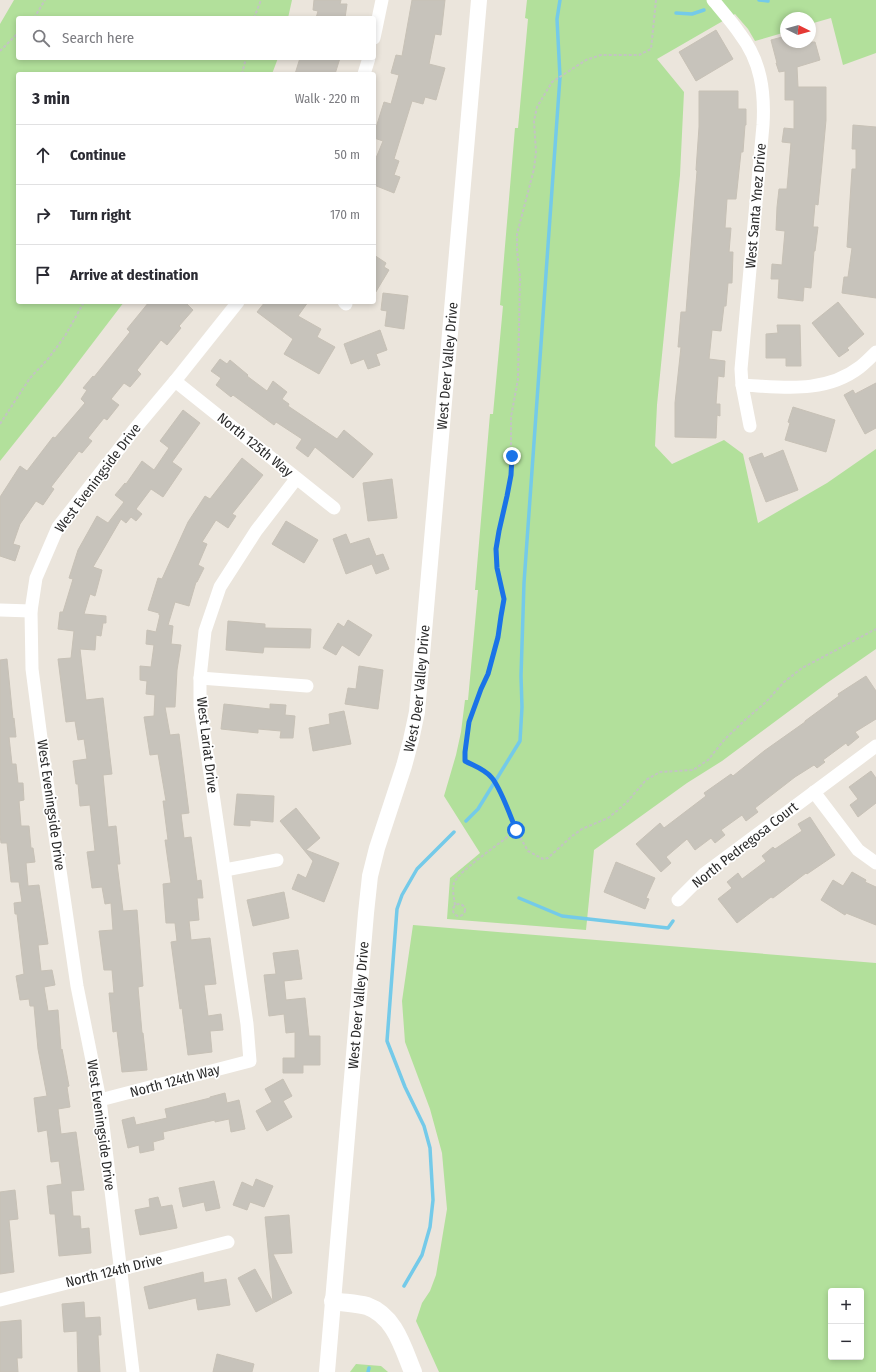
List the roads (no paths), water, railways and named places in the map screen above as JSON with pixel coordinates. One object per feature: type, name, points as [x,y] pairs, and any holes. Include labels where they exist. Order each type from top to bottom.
[{"type":"main road","points":[[333,1302],[368,1307],[384,1316],[394,1329],[413,1372]]},
{"type":"street","points":[[376,28],[382,0]]},
{"type":"street","name":"West Deer Valley Drive","points":[[327,1372],[370,876],[383,828],[408,753],[417,712],[479,0]]},
{"type":"street","name":"West Santa Ynez Drive","points":[[713,0],[741,34],[755,58],[763,90],[763,125],[741,369],[742,385],[750,426]]},
{"type":"street","points":[[365,72],[368,60]]},
{"type":"street","name":"West Eveningside Drive","points":[[133,1372],[100,1100],[77,986],[44,761],[32,669],[31,611],[36,578],[58,527],[133,431],[236,304]]},
{"type":"street","points":[[742,385],[787,388],[805,388],[822,385],[842,378],[860,367],[876,352]]},
{"type":"street","name":"North 125th Way","points":[[175,381],[334,508]]},
{"type":"street","name":"West Lariat Drive","points":[[250,1061],[247,1024],[200,706],[200,678],[206,631],[220,587],[256,531],[296,478]]},
{"type":"street","points":[[0,610],[31,611]]},
{"type":"street","points":[[200,678],[307,686]]},
{"type":"street","name":"North Pedregosa Court","points":[[678,900],[704,874],[876,746]]},
{"type":"street","points":[[814,792],[858,850],[876,863]]},
{"type":"street","points":[[225,870],[277,860]]},
{"type":"street","name":"North 124th Way","points":[[100,1100],[250,1061]]},
{"type":"street","name":"North 124th Drive","points":[[0,1300],[228,1242]]},
{"type":"waterway","points":[[466,821],[478,809],[520,741],[524,583],[560,77],[557,19],[560,0]]},
{"type":"waterway","points":[[759,0],[768,1]]},
{"type":"waterway","points":[[676,13],[692,14],[704,10]]},
{"type":"waterway","points":[[404,1286],[422,1255],[430,1227],[433,1200],[430,1148],[424,1126],[405,1087],[387,1041],[397,909],[402,895],[417,869],[454,832]]},
{"type":"waterway","points":[[519,898],[562,916],[668,928],[673,921]]},
{"type":"waterway","points":[[368,1372],[369,1368]]}]
